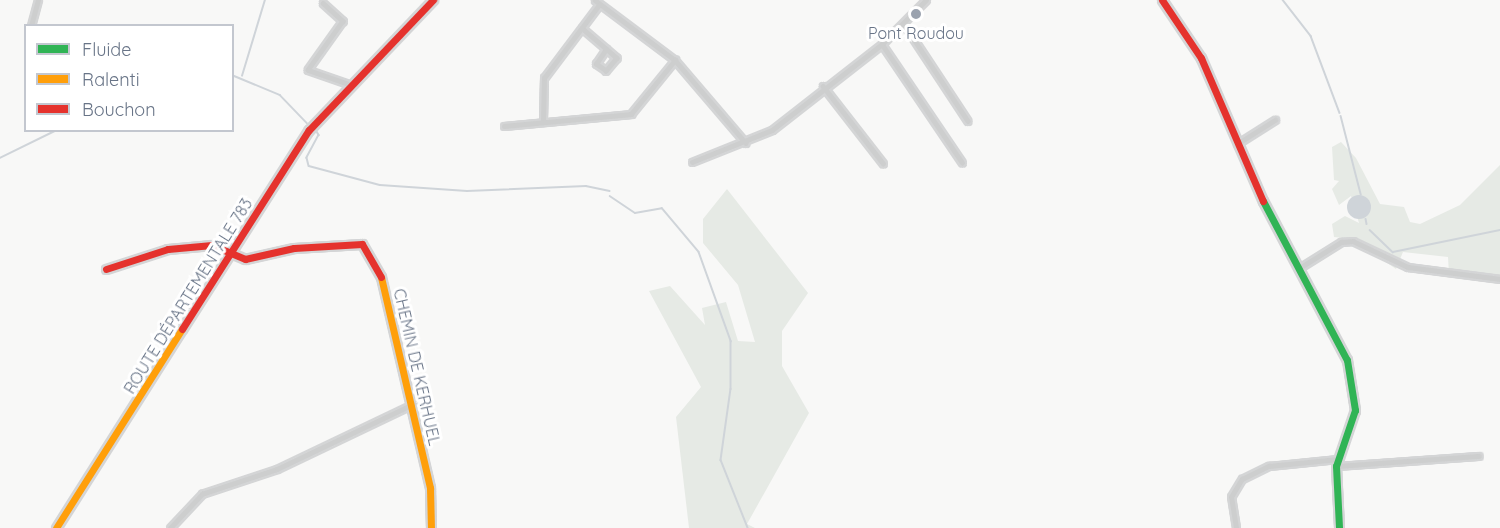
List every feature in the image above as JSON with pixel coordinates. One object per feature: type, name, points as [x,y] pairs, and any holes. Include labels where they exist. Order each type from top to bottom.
[{"type":"street","points":[[32,24],[38,0]]},
{"type":"street","name":"ROUTE DÉPARTEMENTALE 783","points":[[56,528],[309,130],[349,84],[433,0]]},
{"type":"street","points":[[692,162],[746,143],[882,44],[926,0]]},
{"type":"street","points":[[1162,0],[1201,58],[1274,228],[1339,337],[1354,384],[1355,417],[1337,463],[1339,528]]},
{"type":"street","points":[[543,121],[544,78],[582,28],[597,2],[675,60],[746,143]]},
{"type":"street","points":[[323,3],[343,21],[308,70],[349,84]]},
{"type":"street","points":[[904,24],[968,121]]},
{"type":"street","points":[[582,28],[617,58],[606,71],[596,64],[606,49]]},
{"type":"street","points":[[882,44],[963,162]]},
{"type":"street","points":[[504,126],[631,114],[675,60]]},
{"type":"street","points":[[824,86],[883,163]]},
{"type":"street","points":[[1237,144],[1275,120]]},
{"type":"street","points":[[1298,269],[1341,242],[1353,241],[1408,267],[1500,279]]},
{"type":"street","points":[[106,269],[168,249],[212,244],[231,254]]},
{"type":"street","name":"CHEMIN DE KERHUEL","points":[[231,254],[245,259],[294,248],[362,244],[377,264],[387,295],[413,404],[431,528]]},
{"type":"street","points":[[170,528],[202,494],[277,469],[413,404]]},
{"type":"street","points":[[1236,528],[1231,497],[1242,479],[1269,466],[1479,456]]},
{"type":"shaded area","points":[[1341,142],[1356,158],[1380,204],[1404,207],[1410,222],[1420,224],[1460,205],[1500,165],[1500,276],[1449,274],[1448,257],[1403,252],[1396,269],[1352,239],[1334,237],[1332,224],[1345,216],[1359,223],[1351,196],[1339,205],[1332,189],[1339,181],[1334,180],[1332,147]]},
{"type":"shaded area","points":[[727,189],[808,293],[782,331],[782,366],[809,413],[747,524],[755,528],[689,528],[676,417],[701,387],[649,291],[670,286],[705,325],[702,308],[726,302],[738,341],[755,342],[738,285],[703,243],[703,219]]},
{"type":"shaded area","points":[[1354,195],[1364,195],[1371,202],[1371,212],[1364,219],[1354,219],[1347,212],[1347,202]]},
{"type":"waterway","points":[[242,76],[265,0]]},
{"type":"waterway","points":[[1283,0],[1311,36],[1340,113]]},
{"type":"waterway","points":[[234,76],[280,95],[307,123]]},
{"type":"waterway","points":[[1341,116],[1361,194]]},
{"type":"waterway","points":[[316,130],[319,135],[307,158],[309,166],[380,185],[467,191],[586,186],[609,191]]},
{"type":"waterway","points":[[0,158],[53,132]]},
{"type":"waterway","points":[[610,196],[635,213],[662,208],[699,252],[731,341],[731,389],[721,460],[748,528]]},
{"type":"waterway","points":[[1366,219],[1367,224]]},
{"type":"waterway","points":[[1370,230],[1393,252],[1500,230]]},
{"type":"traffic: fast","points":[[1263,201],[1347,360],[1355,410],[1336,466],[1339,528]]},
{"type":"traffic: slow","points":[[381,277],[430,488],[431,528]]},
{"type":"traffic: slow","points":[[56,528],[182,329]]},
{"type":"traffic: jam","points":[[182,329],[309,130],[433,0]]},
{"type":"traffic: jam","points":[[1162,0],[1201,58],[1263,201]]},
{"type":"traffic: jam","points":[[106,269],[168,249],[212,245],[245,259],[294,248],[362,244],[381,277]]},
{"type":"place","name":"Pont Roudou","points":[[916,14]]}]
